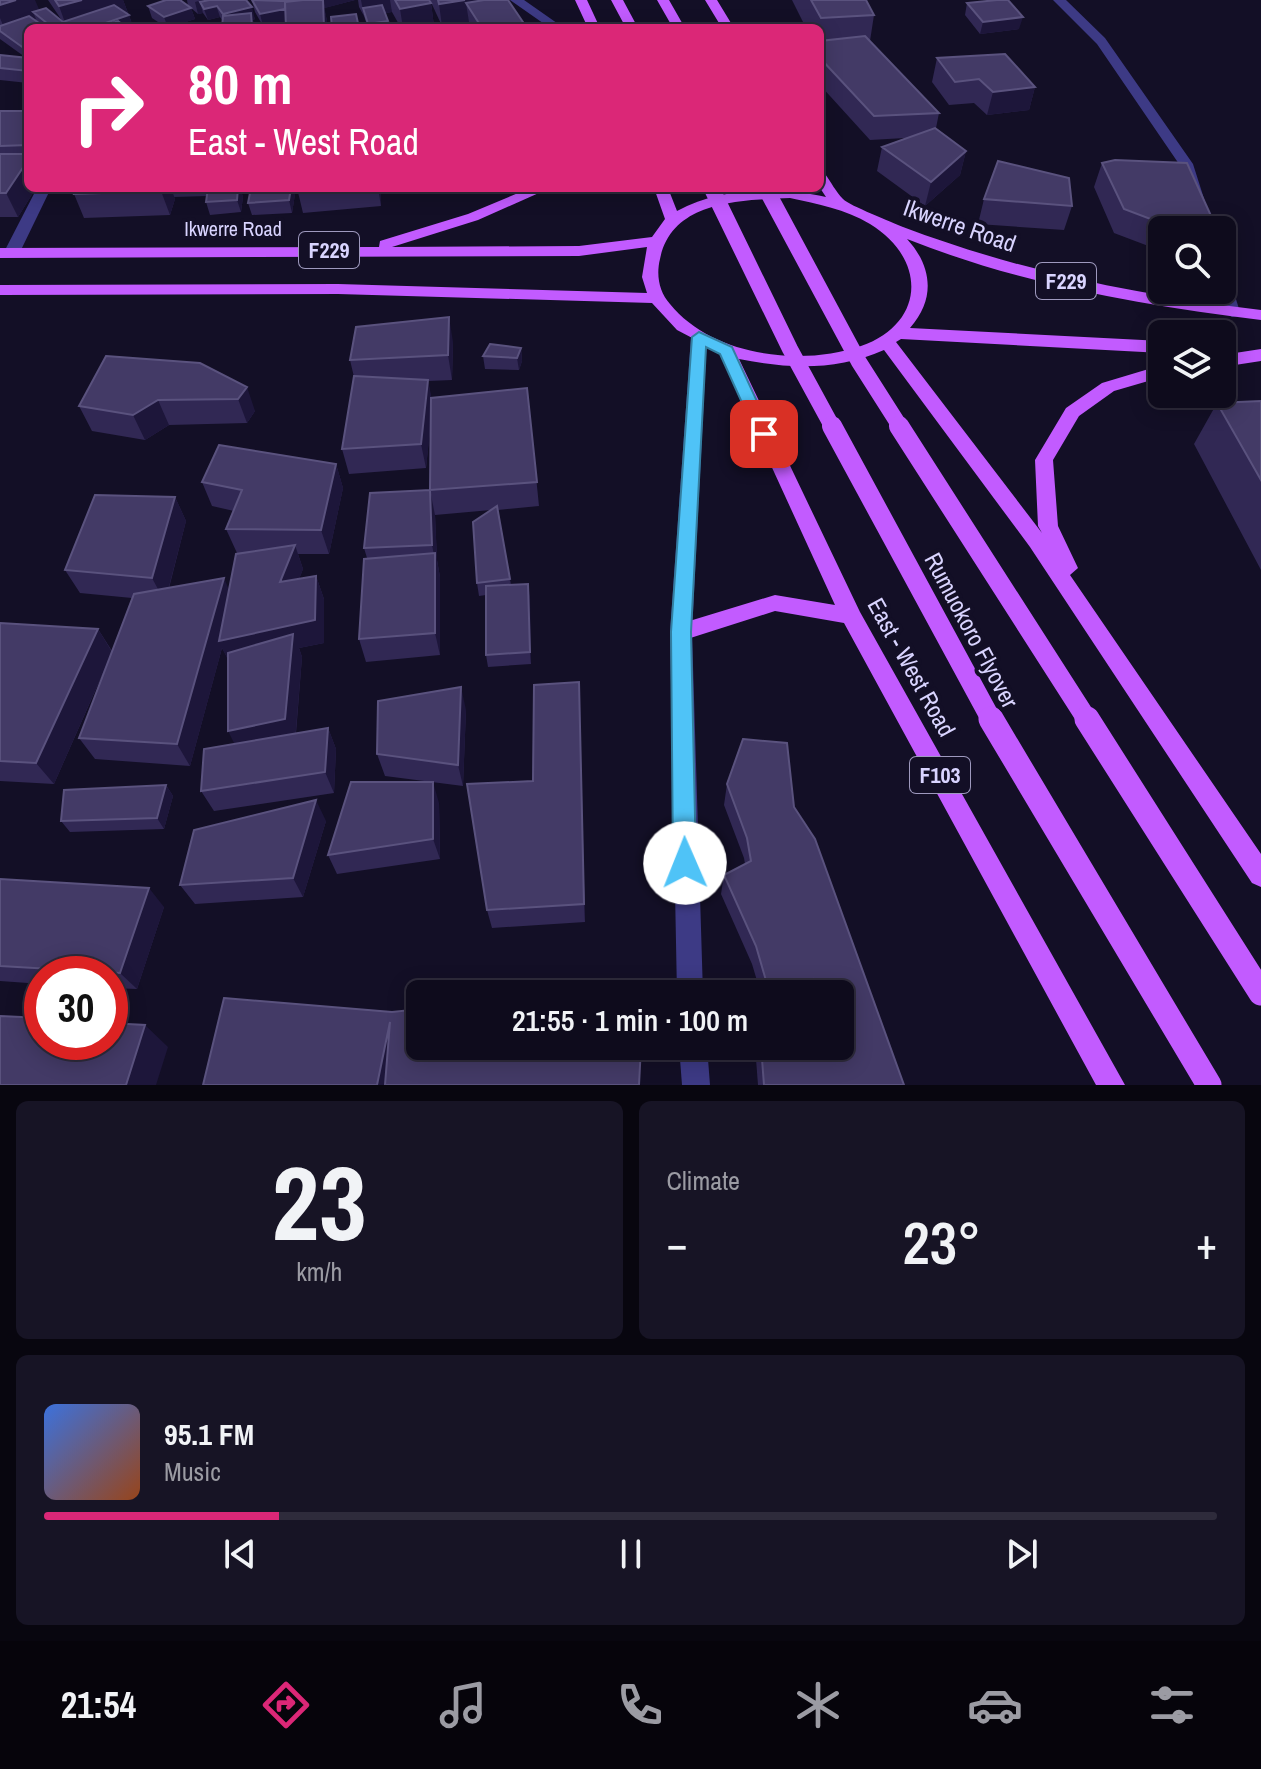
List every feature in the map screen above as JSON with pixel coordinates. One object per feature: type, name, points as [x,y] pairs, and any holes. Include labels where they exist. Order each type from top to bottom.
[{"type":"main road","points":[[581,0],[592,24]]},
{"type":"main road","points":[[617,0],[630,24]]},
{"type":"main road","points":[[663,0],[677,24]]},
{"type":"main road","points":[[711,0],[726,24]]},
{"type":"main road","points":[[824,183],[838,203]]},
{"type":"main road","points":[[365,250],[473,217],[533,192]]},
{"type":"main road","points":[[662,192],[673,221]]},
{"type":"main road","name":"Rumuokoro Flyover","points":[[713,192],[790,349],[1014,761],[1209,1085]]},
{"type":"main road","name":"Rumuokoro Flyover","points":[[767,192],[859,362],[1261,993]]},
{"type":"main road","points":[[790,194],[838,203],[879,222],[903,241],[918,264],[922,288],[915,312],[891,337],[852,355],[811,361],[759,358],[727,351],[699,337],[675,321],[655,298],[647,268],[657,241],[673,221],[709,204],[742,196],[790,194]]},
{"type":"main road","name":"Ikwerre Road","points":[[879,222],[951,253],[1038,276],[1261,315]]},
{"type":"main road","name":"Ikwerre Road","points":[[6,252],[579,251],[657,241]]},
{"type":"main road","name":"F229","points":[[0,290],[338,289],[655,298]]},
{"type":"main road","points":[[891,337],[1148,346]]},
{"type":"main road","points":[[891,337],[1096,625],[1261,875]]},
{"type":"main road","name":"East - West Road","points":[[727,351],[851,616],[1111,1085]]},
{"type":"main road","points":[[1236,353],[1261,354]]},
{"type":"main road","points":[[1236,358],[1261,354]]},
{"type":"main road","points":[[1096,625],[1048,526],[1044,460],[1072,412],[1108,387],[1148,375]]},
{"type":"main road","points":[[681,632],[775,603],[851,616]]},
{"type":"street","points":[[516,0],[552,24]]},
{"type":"street","points":[[1059,0],[1101,41],[1186,164],[1202,216]]},
{"type":"street","points":[[6,252],[42,192]]},
{"type":"street","points":[[1230,304],[1232,312]]},
{"type":"street","points":[[689,980],[681,632],[699,337]]},
{"type":"street","points":[[694,1060],[696,1085]]},
{"type":"building","points":[[55,0],[82,0],[59,6]]},
{"type":"building","points":[[166,0],[180,0],[191,8],[164,17],[148,6]]},
{"type":"building","points":[[246,0],[252,7],[223,14],[217,6],[204,9],[200,2]]},
{"type":"building","points":[[252,0],[303,0],[285,2],[285,9],[260,14]]},
{"type":"building","points":[[323,0],[324,24],[286,24],[285,2]]},
{"type":"building","points":[[395,0],[429,0],[431,3],[400,9]]},
{"type":"building","points":[[438,0],[465,0],[439,4]]},
{"type":"building","points":[[508,0],[524,24],[479,24],[466,3]]},
{"type":"building","points":[[811,0],[866,0],[874,15],[821,18]]},
{"type":"building","points":[[1008,0],[1023,17],[983,22],[967,3]]},
{"type":"building","points":[[114,5],[129,15],[103,24],[48,24],[33,12],[46,8],[63,22]]},
{"type":"building","points":[[382,5],[388,21],[368,24],[363,8]]},
{"type":"building","points":[[251,13],[252,24],[222,24],[223,16]]},
{"type":"building","points":[[356,14],[358,24],[332,24],[331,17]]},
{"type":"building","points":[[29,16],[40,24],[24,24],[24,48],[0,31],[0,26]]},
{"type":"building","points":[[865,36],[939,113],[874,116],[824,62],[824,41]]},
{"type":"building","points":[[1005,54],[1035,87],[993,92],[979,79],[955,82],[937,58]]},
{"type":"building","points":[[0,55],[24,58],[24,71],[0,68]]},
{"type":"building","points":[[0,111],[24,111],[24,145],[0,146]]},
{"type":"building","points":[[935,128],[966,151],[931,182],[882,147]]},
{"type":"building","points":[[0,154],[24,154],[24,166],[6,193],[0,193]]},
{"type":"building","points":[[1115,160],[1187,163],[1211,216],[1148,218],[1124,209],[1102,163]]},
{"type":"building","points":[[998,161],[1069,178],[1072,206],[984,199]]},
{"type":"building","points":[[75,192],[132,192],[74,194]]},
{"type":"building","points":[[207,192],[238,192],[237,200],[206,202]]},
{"type":"building","points":[[250,192],[290,192],[289,200],[248,203]]},
{"type":"building","points":[[449,317],[448,355],[350,360],[356,327]]},
{"type":"building","points":[[490,344],[521,348],[517,358],[483,356]]},
{"type":"building","points":[[106,356],[200,363],[247,387],[238,399],[158,400],[133,415],[79,406]]},
{"type":"building","points":[[354,376],[428,380],[421,444],[342,449]]},
{"type":"building","points":[[527,388],[537,482],[430,490],[431,398]]},
{"type":"building","points":[[1261,401],[1261,480],[1220,408],[1236,408],[1236,402]]},
{"type":"building","points":[[219,445],[336,464],[321,530],[226,529],[242,490],[202,482]]},
{"type":"building","points":[[430,490],[432,545],[364,548],[370,493]]},
{"type":"building","points":[[95,495],[175,497],[152,578],[65,570]]},
{"type":"building","points":[[497,506],[510,579],[477,583],[473,522]]},
{"type":"building","points":[[295,545],[280,582],[316,576],[315,620],[219,641],[236,554]]},
{"type":"building","points":[[435,553],[435,633],[359,639],[364,559]]},
{"type":"building","points":[[224,578],[177,744],[79,738],[134,594]]},
{"type":"building","points":[[528,584],[530,652],[486,655],[486,586]]},
{"type":"building","points":[[0,623],[98,629],[36,763],[0,761]]},
{"type":"building","points":[[293,634],[285,719],[228,731],[228,653]]},
{"type":"building","points":[[579,682],[584,904],[487,910],[467,784],[533,781],[534,685]]},
{"type":"building","points":[[461,687],[458,765],[377,754],[378,701]]},
{"type":"building","points":[[328,728],[325,772],[201,791],[204,749]]},
{"type":"building","points":[[743,739],[787,743],[794,807],[815,839],[904,1085],[764,1085],[762,1060],[854,1060],[854,980],[766,980],[756,946],[724,875],[751,861],[747,838],[727,784]]},
{"type":"building","points":[[351,782],[433,782],[433,839],[328,855]]},
{"type":"building","points":[[166,785],[157,818],[61,821],[64,790]]},
{"type":"building","points":[[316,800],[293,878],[180,885],[194,830]]},
{"type":"building","points":[[0,879],[149,888],[126,956],[24,956],[24,967],[0,966]]},
{"type":"building","points":[[224,998],[392,1012],[406,1010],[406,1060],[640,1060],[639,1085],[385,1085],[390,1022],[377,1085],[203,1085]]},
{"type":"building","points":[[0,1016],[24,1017],[24,1060],[128,1060],[128,1024],[145,1025],[126,1085],[0,1085]]},
{"type":"route","points":[[685,863],[681,632],[699,337],[727,351],[764,434]]}]
